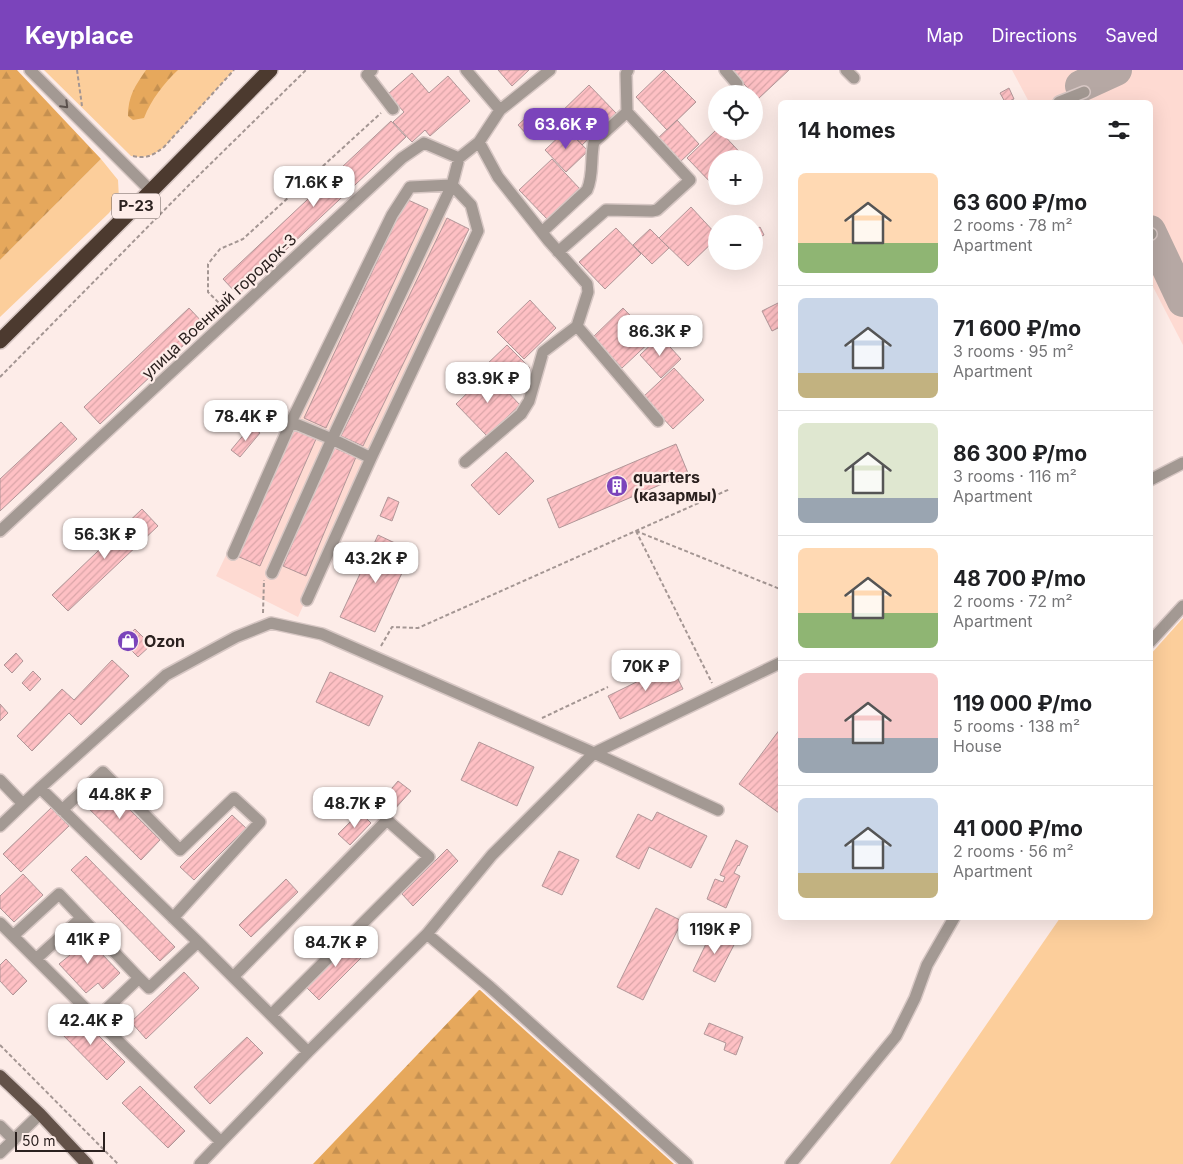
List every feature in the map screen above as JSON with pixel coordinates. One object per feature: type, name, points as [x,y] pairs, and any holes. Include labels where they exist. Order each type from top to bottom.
[{"type":"highway","name":"Р-23","points":[[2,335],[151,191],[270,70]]},
{"type":"main road","points":[[0,1076],[40,1114],[87,1164]]},
{"type":"street","points":[[30,70],[151,191]]},
{"type":"street","points":[[372,70],[367,75],[392,107]]},
{"type":"street","points":[[466,70],[500,110]]},
{"type":"street","points":[[268,576],[452,185],[459,158],[479,142],[500,110],[550,70]]},
{"type":"street","points":[[558,252],[606,210],[657,210],[690,180],[627,112],[626,74],[628,70]]},
{"type":"street","points":[[725,70],[737,84]]},
{"type":"street","points":[[1064,100],[1084,92]]},
{"type":"street","points":[[542,232],[587,190],[591,183],[594,142],[627,112]]},
{"type":"street","name":"улица Военный городок-3","points":[[0,531],[402,158],[424,142],[459,158]]},
{"type":"street","points":[[465,462],[521,414],[529,401],[542,352],[577,326],[588,292],[587,284],[558,252],[498,177],[479,142]]},
{"type":"street","points":[[233,554],[291,422],[392,215],[410,187],[452,185],[471,205],[478,231],[371,458],[307,600]]},
{"type":"street","points":[[577,326],[658,421]]},
{"type":"street","points":[[291,422],[371,458]]},
{"type":"street","points":[[1153,478],[1183,463]]},
{"type":"street","points":[[1153,639],[1183,606]]},
{"type":"street","points":[[0,826],[166,675],[236,637],[271,623],[322,634],[594,753],[718,810]]},
{"type":"street","points":[[200,1164],[308,1052],[427,934],[492,855],[594,753],[778,664]]},
{"type":"street","points":[[62,810],[103,772],[180,850],[234,798],[260,822],[173,918]]},
{"type":"street","points":[[0,780],[23,804]]},
{"type":"street","points":[[40,788],[308,1052]]},
{"type":"street","points":[[233,977],[387,820],[429,857],[271,1014]]},
{"type":"street","points":[[13,936],[59,894],[149,988],[198,942]]},
{"type":"street","points":[[36,959],[81,918]]},
{"type":"street","points":[[790,1164],[896,1036],[915,998],[927,965],[953,920]]},
{"type":"street","points":[[0,923],[221,1142]]},
{"type":"street","points":[[427,934],[490,987],[687,1164]]},
{"type":"street","points":[[96,1020],[139,978]]},
{"type":"street","points":[[0,1153],[40,1114]]},
{"type":"street","points":[[0,1126],[14,1140]]},
{"type":"path","points":[[77,70],[83,108]]},
{"type":"path","points":[[131,156],[142,158],[152,156],[164,147],[234,70]]},
{"type":"path","points":[[0,377],[182,192],[306,70]]},
{"type":"path","points":[[232,316],[208,292],[208,264],[220,249],[243,239],[392,107]]},
{"type":"path","points":[[375,657],[392,627],[418,628],[730,490]]},
{"type":"path","points":[[636,531],[778,588]]},
{"type":"path","points":[[636,531],[717,694]]},
{"type":"path","points":[[263,626],[268,576]]},
{"type":"path","points":[[529,725],[608,687]]},
{"type":"path","points":[[0,1045],[118,1164]]},
{"type":"shaded area","points":[[44,70],[234,70],[164,147],[153,154],[141,157],[131,156]]},
{"type":"shaded area","points":[[1012,70],[1183,70],[1183,345],[1153,287],[1153,100],[1028,100]]},
{"type":"shaded area","points":[[101,159],[118,180],[119,199],[109,213],[0,317],[0,260]]},
{"type":"shaded area","points":[[393,208],[440,210],[470,248],[298,617],[216,576]]},
{"type":"shaded area","points":[[1183,618],[1183,1164],[890,1164],[1059,920],[1153,920],[1153,652]]},
{"type":"green space","points":[[0,70],[17,70],[101,159],[0,260]]},
{"type":"green space","points":[[146,70],[178,70],[158,92],[144,118],[133,120],[128,116],[129,103],[135,86]]},
{"type":"green space","points":[[480,990],[674,1164],[313,1164]]},
{"type":"building","points":[[498,70],[529,70],[512,86]]},
{"type":"building","points":[[664,70],[696,102],[667,130],[636,97]]},
{"type":"building","points":[[731,70],[789,70],[763,94],[763,85],[745,85]]},
{"type":"building","points":[[412,73],[429,93],[448,76],[470,101],[430,136],[425,130],[412,142],[393,122],[404,112],[388,94]]},
{"type":"building","points":[[589,85],[616,113],[582,145],[556,117]]},
{"type":"building","points":[[1009,88],[1014,99],[1004,100],[1000,93]]},
{"type":"building","points":[[532,112],[543,125],[530,138],[518,125]]},
{"type":"building","points":[[677,120],[699,144],[679,163],[656,140]]},
{"type":"building","points":[[391,121],[406,137],[238,295],[223,279]]},
{"type":"building","points":[[567,129],[588,151],[566,172],[545,150]]},
{"type":"building","points":[[708,138],[708,140],[728,140],[738,150],[708,150],[708,180],[687,158]]},
{"type":"building","points":[[552,159],[580,189],[548,220],[519,190]]},
{"type":"building","points":[[406,199],[428,209],[326,428],[304,418]]},
{"type":"building","points":[[691,207],[708,225],[708,247],[688,266],[659,238]]},
{"type":"building","points":[[447,218],[469,229],[363,446],[341,436]]},
{"type":"building","points":[[616,228],[641,254],[605,289],[579,262]]},
{"type":"building","points":[[650,229],[669,248],[652,264],[633,245]]},
{"type":"building","points":[[530,300],[556,328],[524,359],[497,332]]},
{"type":"building","points":[[778,303],[778,328],[772,331],[762,311]]},
{"type":"building","points":[[189,308],[205,325],[100,424],[84,407]]},
{"type":"building","points":[[623,308],[653,339],[622,368],[593,337]]},
{"type":"building","points":[[660,336],[681,359],[661,378],[640,355]]},
{"type":"building","points":[[507,345],[530,368],[508,389],[485,366]]},
{"type":"building","points":[[674,368],[704,400],[673,429],[643,397]]},
{"type":"building","points":[[489,372],[520,405],[487,436],[456,404]]},
{"type":"building","points":[[61,422],[77,439],[0,511],[0,479]]},
{"type":"building","points":[[251,426],[260,433],[240,457],[231,450]]},
{"type":"building","points":[[293,429],[316,439],[260,566],[237,556]]},
{"type":"building","name":"quarters (казармы)","points":[[676,444],[688,473],[559,528],[547,499]]},
{"type":"building","points":[[332,447],[356,457],[306,576],[283,566]]},
{"type":"building","points":[[506,452],[534,481],[499,515],[471,485]]},
{"type":"building","points":[[388,497],[399,502],[392,521],[380,516]]},
{"type":"building","points":[[142,509],[158,526],[68,611],[52,595]]},
{"type":"building","points":[[378,535],[412,551],[375,632],[340,617]]},
{"type":"building","points":[[135,629],[151,645],[138,657],[122,641]]},
{"type":"building","points":[[16,653],[23,661],[12,673],[4,665]]},
{"type":"building","points":[[112,660],[129,676],[81,725],[69,713],[32,751],[17,736],[62,689],[74,700]]},
{"type":"building","points":[[671,665],[683,689],[620,719],[608,696]]},
{"type":"building","points":[[33,671],[41,679],[30,691],[22,683]]},
{"type":"building","points":[[330,672],[383,696],[369,726],[316,702]]},
{"type":"building","points":[[0,704],[8,713],[0,721]]},
{"type":"building","points":[[778,732],[778,812],[739,784]]},
{"type":"building","points":[[479,742],[534,767],[517,806],[461,780]]},
{"type":"building","points":[[100,780],[160,840],[141,860],[80,800]]},
{"type":"building","points":[[398,781],[411,791],[393,811],[381,801]]},
{"type":"building","points":[[51,808],[69,826],[21,872],[3,854]]},
{"type":"building","points":[[360,812],[371,823],[350,845],[338,834]]},
{"type":"building","points":[[657,812],[707,836],[691,868],[649,847],[639,869],[616,857],[638,814],[652,821]]},
{"type":"building","points":[[232,815],[246,828],[194,880],[180,867]]},
{"type":"building","points":[[736,840],[748,846],[734,873],[740,876],[726,908],[707,899],[715,879],[723,882],[725,877],[720,875]]},
{"type":"building","points":[[447,849],[458,861],[413,906],[402,894]]},
{"type":"building","points":[[559,851],[579,860],[562,895],[542,886]]},
{"type":"building","points":[[86,856],[175,947],[160,961],[71,870]]},
{"type":"building","points":[[23,874],[43,895],[14,922],[0,908],[0,896]]},
{"type":"building","points":[[286,879],[298,892],[251,937],[239,925]]},
{"type":"building","points":[[656,908],[682,921],[643,1000],[617,987]]},
{"type":"building","points":[[714,927],[737,939],[715,982],[693,971]]},
{"type":"building","points":[[81,932],[120,973],[103,989],[98,983],[86,993],[59,964],[70,955],[64,948]]},
{"type":"building","points":[[353,936],[368,951],[319,1000],[304,985]]},
{"type":"building","points":[[6,959],[27,981],[13,995],[0,981],[0,965]]},
{"type":"building","points":[[184,972],[199,988],[146,1039],[131,1022]]},
{"type":"building","points":[[75,1012],[125,1062],[107,1080],[57,1029]]},
{"type":"building","points":[[709,1023],[743,1037],[736,1055],[724,1050],[726,1043],[704,1034]]},
{"type":"building","points":[[247,1037],[263,1053],[210,1104],[194,1087]]},
{"type":"building","points":[[140,1086],[185,1131],[168,1148],[122,1103]]},
{"type":"taxiway","points":[[1081,86],[1116,70]]},
{"type":"taxiway","points":[[1153,237],[1183,301]]},
{"type":"place","name":"quarters (казармы)","points":[[617,486]]},
{"type":"place","name":"Ozon","points":[[128,641]]}]
